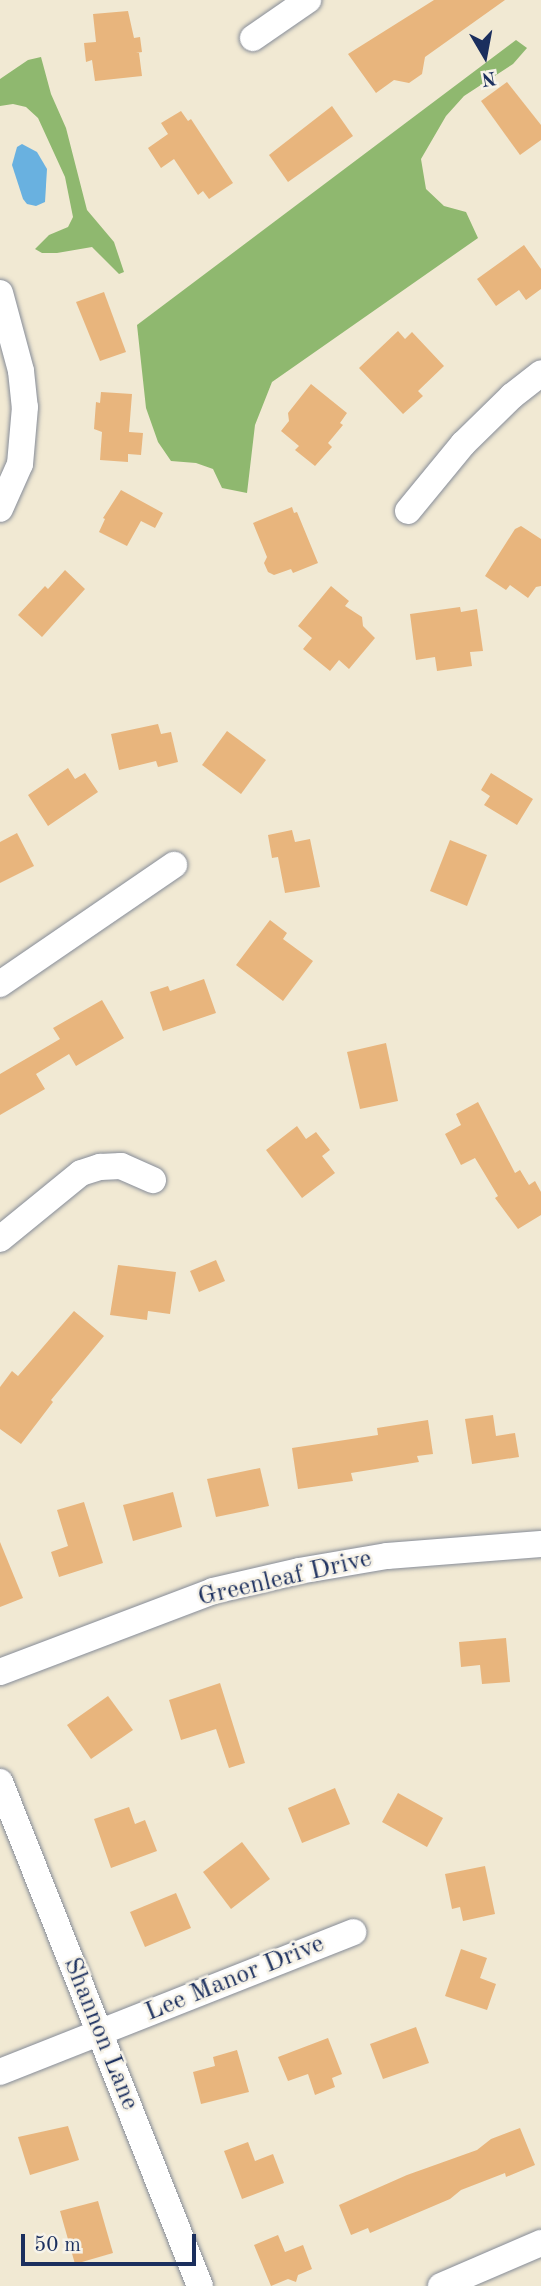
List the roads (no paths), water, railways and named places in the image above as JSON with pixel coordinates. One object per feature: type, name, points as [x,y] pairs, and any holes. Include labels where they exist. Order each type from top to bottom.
[{"type":"street","points":[[253,38],[308,0]]},
{"type":"street","points":[[0,293],[21,371],[25,407],[20,464],[0,509]]},
{"type":"street","points":[[408,511],[463,444],[512,396],[541,373]]},
{"type":"street","points":[[0,984],[174,865]]},
{"type":"street","points":[[0,1239],[81,1173],[100,1167],[121,1166],[153,1181]]},
{"type":"street","name":"Greenleaf Drive","points":[[0,1672],[212,1591],[299,1571],[387,1556],[541,1544]]},
{"type":"street","name":"Shannon Lane","points":[[0,1782],[200,2286]]},
{"type":"street","name":"Lee Manor Drive","points":[[0,2072],[353,1933]]},
{"type":"street","points":[[441,2286],[541,2244]]},
{"type":"water","points":[[22,144],[37,152],[47,169],[45,202],[36,206],[27,204],[23,199],[12,165],[17,147]]}]
